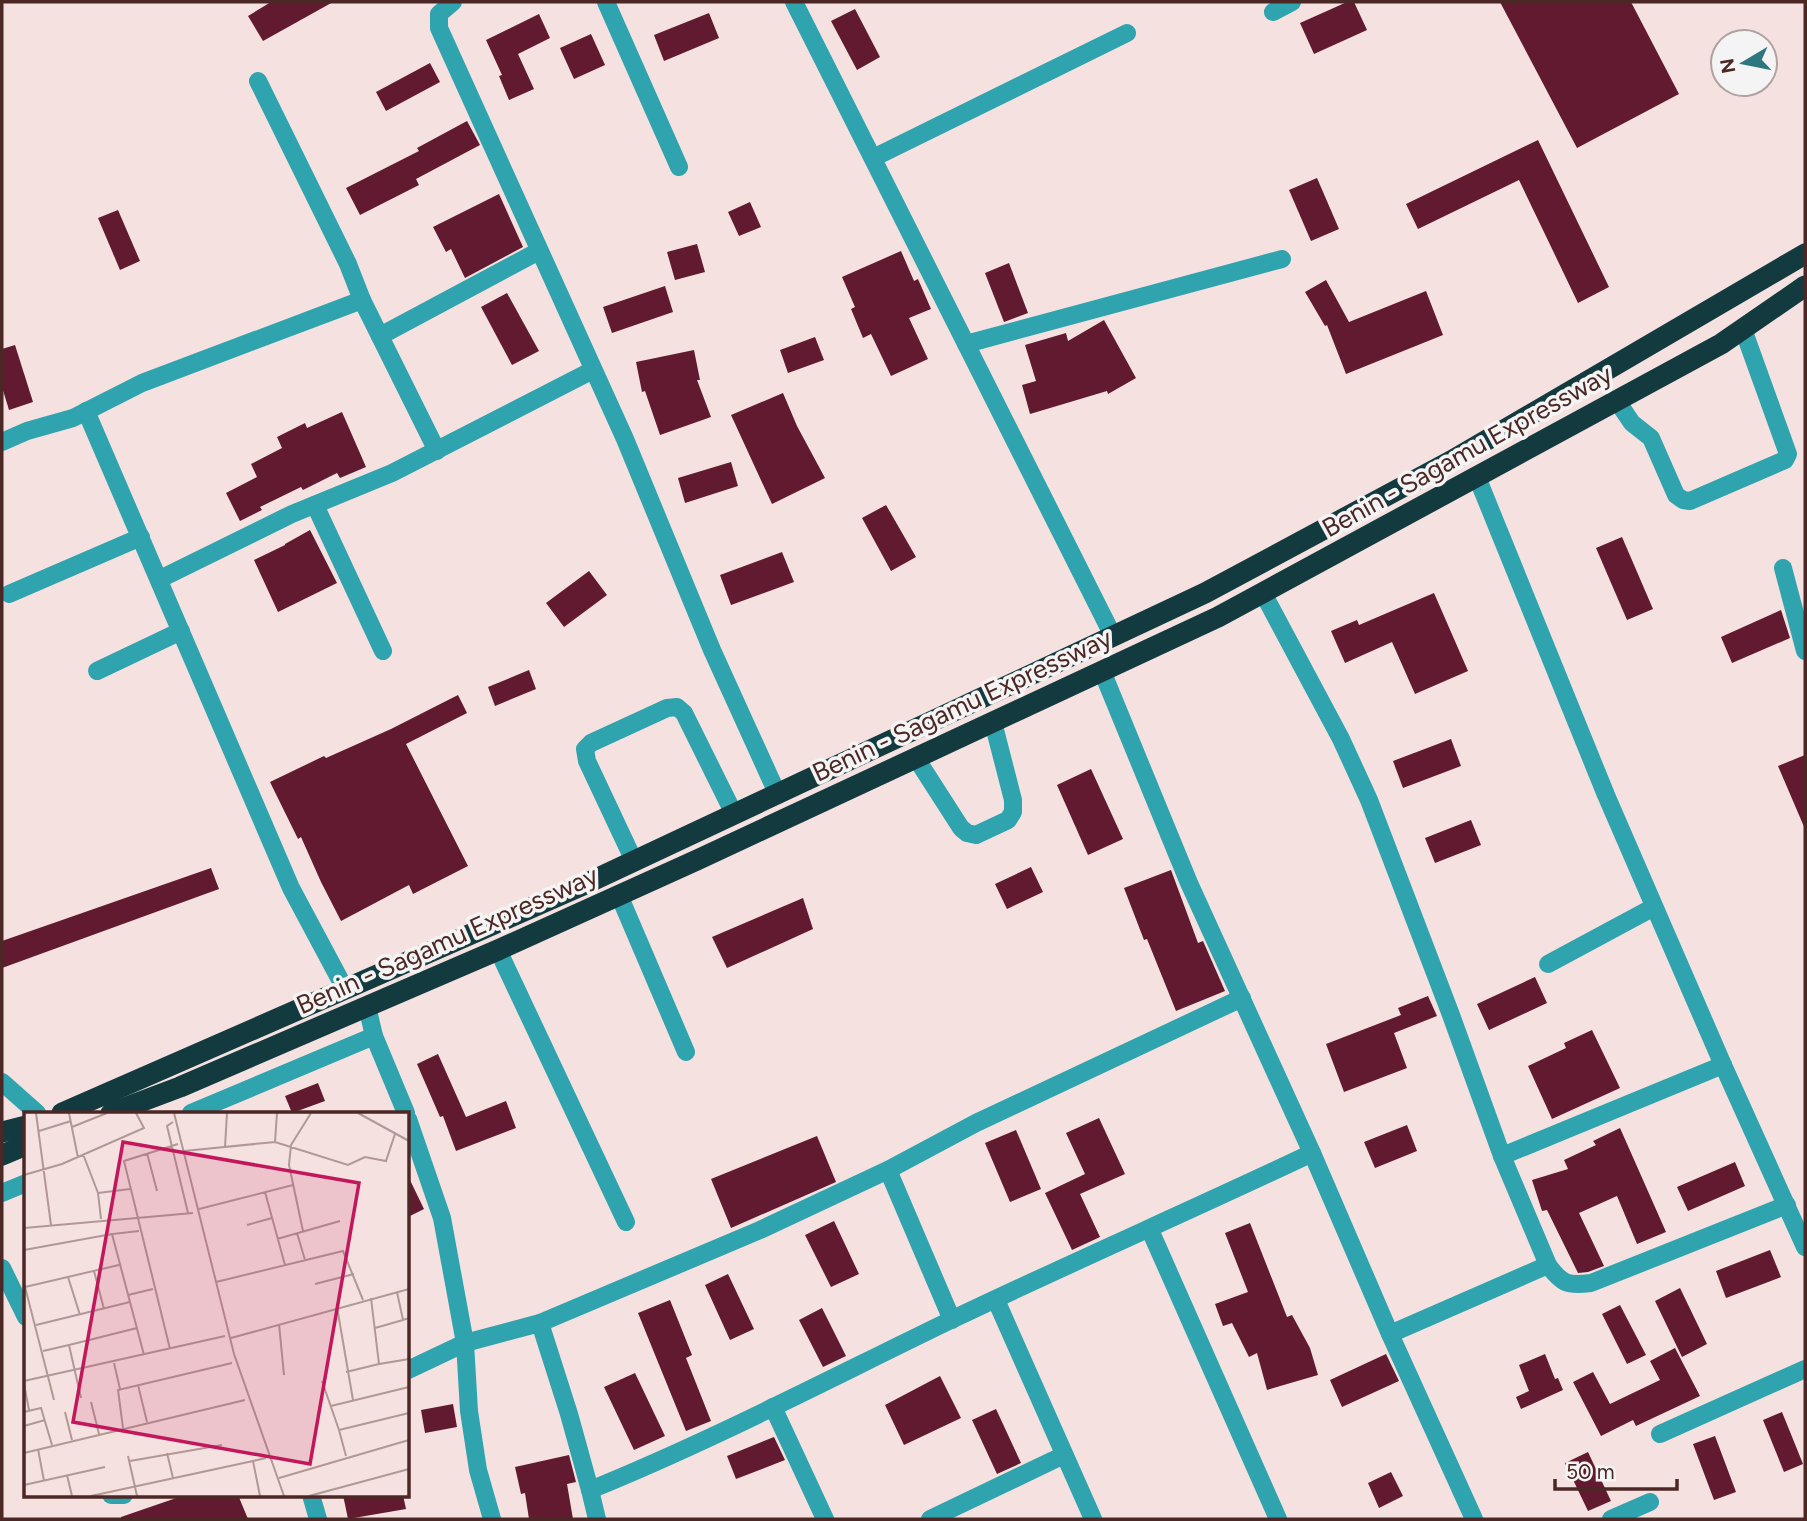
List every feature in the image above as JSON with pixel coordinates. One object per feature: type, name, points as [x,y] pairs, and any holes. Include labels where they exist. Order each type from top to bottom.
[{"type":"highway","points":[[64,1112],[634,861],[1205,593],[1451,461],[1805,254]]},
{"type":"highway","name":"Benin - Sagamu Expressway","points":[[114,1112],[180,1087],[498,950],[916,758],[1264,593],[1721,344],[1805,286]]},
{"type":"highway","points":[[2,1132],[24,1126]]},
{"type":"highway","points":[[2,1155],[24,1146]]},
{"type":"street","points":[[453,2],[439,14],[439,28],[625,439],[712,650],[777,793]]},
{"type":"street","points":[[606,2],[679,167]]},
{"type":"street","points":[[794,2],[1113,636]]},
{"type":"street","points":[[1273,12],[1292,2]]},
{"type":"street","points":[[873,158],[1127,33]]},
{"type":"street","points":[[258,81],[437,451]]},
{"type":"street","points":[[380,336],[540,251]]},
{"type":"street","points":[[966,344],[1282,259]]},
{"type":"street","points":[[2,442],[27,431],[73,418],[142,383],[362,300]]},
{"type":"street","points":[[1617,401],[1632,423],[1651,438],[1676,495],[1683,500],[1690,501],[1785,460],[1788,454],[1743,329]]},
{"type":"street","points":[[160,579],[315,505],[392,473],[593,370]]},
{"type":"street","points":[[86,411],[290,888],[345,989]]},
{"type":"street","points":[[1477,477],[1606,795],[1805,1247]]},
{"type":"street","points":[[315,505],[383,652]]},
{"type":"street","points":[[9,594],[141,537]]},
{"type":"street","points":[[1783,568],[1805,651]]},
{"type":"street","points":[[1264,593],[1341,739],[1369,800],[1502,1156],[1548,1265],[1558,1278],[1572,1285],[1591,1283],[1787,1205]]},
{"type":"street","points":[[97,671],[181,631]]},
{"type":"street","points":[[1102,671],[1189,883],[1474,1519]]},
{"type":"street","points":[[634,861],[587,761],[585,749],[591,743],[667,708],[677,707],[684,713],[734,814]]},
{"type":"street","points":[[916,758],[961,828],[976,835],[1008,820],[1013,812],[1013,800],[993,722]]},
{"type":"street","points":[[619,895],[686,1052]]},
{"type":"street","points":[[1548,964],[1654,907]]},
{"type":"street","points":[[498,950],[626,1222]]},
{"type":"street","points":[[410,1369],[465,1343],[540,1323],[760,1230],[888,1170],[976,1123],[1242,998]]},
{"type":"street","points":[[367,1006],[374,1036],[405,1112]]},
{"type":"street","points":[[193,1112],[374,1036]]},
{"type":"street","points":[[1502,1156],[1723,1065]]},
{"type":"street","points":[[2,1082],[36,1112]]},
{"type":"street","points":[[410,1125],[442,1218],[465,1343],[469,1410],[478,1470],[492,1519]]},
{"type":"street","points":[[590,1490],[831,1381],[1073,1262],[1150,1230],[1312,1153]]},
{"type":"street","points":[[888,1170],[952,1320]]},
{"type":"street","points":[[2,1193],[24,1184]]},
{"type":"street","points":[[1150,1230],[1278,1519]]},
{"type":"street","points":[[1390,1334],[1548,1265]]},
{"type":"street","points":[[2,1268],[24,1313]]},
{"type":"street","points":[[996,1300],[1093,1519]]},
{"type":"street","points":[[540,1323],[569,1414],[597,1519]]},
{"type":"street","points":[[1660,1434],[1805,1369]]},
{"type":"street","points":[[773,1407],[825,1519]]},
{"type":"street","points":[[930,1519],[1064,1455]]},
{"type":"street","points":[[311,1496],[318,1519]]},
{"type":"street","points":[[1611,1519],[1650,1502]]},
{"type":"building","points":[[271,2],[333,2],[263,41],[248,16]]},
{"type":"building","points":[[1347,2],[1354,2],[1367,30],[1314,54],[1300,23]]},
{"type":"building","points":[[1500,2],[1631,2],[1679,94],[1577,148]]},
{"type":"building","points":[[855,9],[880,57],[857,70],[831,21]]},
{"type":"building","points":[[709,13],[719,38],[664,61],[654,35]]},
{"type":"building","points":[[539,14],[550,38],[518,54],[534,89],[509,100],[499,76],[502,75],[486,40]]},
{"type":"building","points":[[591,34],[605,65],[574,79],[560,48]]},
{"type":"building","points":[[430,63],[440,82],[386,111],[376,92]]},
{"type":"building","points":[[467,121],[480,145],[416,179],[419,185],[360,215],[346,188],[419,151],[417,148]]},
{"type":"building","points":[[1538,140],[1609,287],[1578,303],[1519,180],[1418,229],[1406,204]]},
{"type":"building","points":[[1317,178],[1339,229],[1311,241],[1289,190]]},
{"type":"building","points":[[499,194],[523,247],[465,278],[451,249],[446,252],[433,227]]},
{"type":"building","points":[[750,202],[761,227],[739,236],[728,212]]},
{"type":"building","points":[[118,210],[140,261],[120,270],[98,218]]},
{"type":"building","points":[[697,244],[705,272],[675,280],[667,252]]},
{"type":"building","points":[[901,251],[914,281],[918,279],[931,309],[909,318],[928,359],[891,376],[871,334],[863,338],[851,309],[855,307],[842,277]]},
{"type":"building","points":[[1009,263],[1028,313],[1004,322],[985,273]]},
{"type":"building","points":[[1326,280],[1349,322],[1426,291],[1443,335],[1346,374],[1327,325],[1325,326],[1305,292]]},
{"type":"building","points":[[665,286],[673,312],[612,333],[603,307]]},
{"type":"building","points":[[507,293],[539,351],[512,365],[481,307]]},
{"type":"building","points":[[1104,320],[1136,378],[1108,394],[1107,391],[1030,414],[1022,385],[1036,381],[1025,345],[1066,333],[1068,341]]},
{"type":"building","points":[[815,337],[824,360],[788,373],[780,350]]},
{"type":"building","points":[[15,345],[33,402],[9,410],[2,387],[2,349]]},
{"type":"building","points":[[694,350],[700,380],[697,380],[711,417],[660,435],[645,391],[642,392],[636,362]]},
{"type":"building","points":[[783,393],[825,478],[772,504],[731,415]]},
{"type":"building","points":[[342,412],[366,467],[340,478],[337,473],[303,490],[301,487],[260,507],[262,510],[240,521],[226,493],[257,477],[251,464],[282,448],[277,437],[305,423],[307,428]]},
{"type":"building","points":[[731,462],[738,486],[685,503],[678,478]]},
{"type":"building","points":[[886,505],[916,557],[891,571],[862,518]]},
{"type":"building","points":[[310,530],[337,583],[278,612],[254,560]]},
{"type":"building","points":[[1622,537],[1653,609],[1627,620],[1596,548]]},
{"type":"building","points":[[782,552],[794,582],[731,605],[720,575]]},
{"type":"building","points":[[589,571],[607,595],[564,627],[546,603]]},
{"type":"building","points":[[1434,593],[1468,671],[1415,694],[1392,642],[1345,663],[1331,631],[1357,620],[1359,625]]},
{"type":"building","points":[[1781,610],[1790,638],[1732,663],[1721,637]]},
{"type":"building","points":[[529,670],[536,689],[495,706],[488,687]]},
{"type":"building","points":[[458,695],[467,713],[406,744],[468,866],[413,894],[409,885],[341,921],[301,837],[298,839],[270,782],[324,756],[326,758],[391,729]]},
{"type":"building","points":[[1451,739],[1461,766],[1403,788],[1393,761]]},
{"type":"building","points":[[1805,755],[1805,829],[1778,766]]},
{"type":"building","points":[[1091,769],[1123,839],[1088,855],[1057,785]]},
{"type":"building","points":[[1471,820],[1481,845],[1435,863],[1425,838]]},
{"type":"building","points":[[1031,867],[1043,892],[1007,909],[995,884]]},
{"type":"building","points":[[211,868],[219,889],[2,968],[2,941]]},
{"type":"building","points":[[1171,870],[1198,943],[1203,941],[1225,991],[1176,1011],[1124,888]]},
{"type":"building","points":[[803,898],[813,929],[727,968],[712,937]]},
{"type":"building","points":[[1535,977],[1547,1003],[1489,1030],[1477,1004]]},
{"type":"building","points":[[1428,996],[1437,1016],[1394,1033],[1407,1068],[1344,1092],[1326,1044],[1401,1015],[1398,1008]]},
{"type":"building","points":[[1592,1030],[1620,1088],[1552,1119],[1528,1066],[1566,1048],[1564,1043]]},
{"type":"building","points":[[438,1054],[466,1117],[506,1101],[516,1128],[456,1151],[443,1116],[440,1117],[417,1064]]},
{"type":"building","points":[[318,1083],[325,1101],[292,1112],[285,1096]]},
{"type":"building","points":[[1099,1118],[1125,1174],[1080,1194],[1100,1237],[1072,1250],[1045,1193],[1085,1174],[1066,1133]]},
{"type":"building","points":[[1407,1125],[1417,1151],[1375,1168],[1364,1142]]},
{"type":"building","points":[[1620,1128],[1666,1232],[1637,1244],[1617,1196],[1579,1213],[1604,1266],[1578,1273],[1547,1210],[1542,1211],[1532,1180],[1568,1169],[1564,1160],[1596,1145],[1593,1141]]},
{"type":"building","points":[[1016,1130],[1041,1189],[1010,1202],[985,1143]]},
{"type":"building","points":[[817,1136],[836,1182],[731,1228],[711,1179]]},
{"type":"building","points":[[1735,1162],[1745,1186],[1688,1211],[1677,1187]]},
{"type":"building","points":[[410,1180],[424,1209],[410,1216]]},
{"type":"building","points":[[834,1221],[859,1274],[831,1287],[805,1235]]},
{"type":"building","points":[[1250,1223],[1287,1317],[1292,1315],[1310,1348],[1318,1375],[1267,1390],[1257,1353],[1249,1357],[1232,1323],[1223,1326],[1215,1304],[1248,1292],[1225,1233]]},
{"type":"building","points":[[1770,1250],[1781,1277],[1726,1298],[1716,1271]]},
{"type":"building","points":[[728,1274],[754,1329],[730,1340],[705,1285]]},
{"type":"building","points":[[1680,1288],[1707,1344],[1682,1357],[1655,1301]]},
{"type":"building","points":[[670,1300],[692,1355],[686,1358],[711,1421],[686,1431],[638,1313]]},
{"type":"building","points":[[1620,1305],[1646,1355],[1627,1364],[1602,1314]]},
{"type":"building","points":[[822,1308],[846,1356],[823,1367],[799,1320]]},
{"type":"building","points":[[1675,1348],[1700,1396],[1636,1426],[1633,1420],[1601,1436],[1573,1382],[1593,1372],[1610,1404],[1660,1380],[1650,1361]]},
{"type":"building","points":[[1386,1354],[1399,1381],[1342,1407],[1330,1380]]},
{"type":"building","points":[[1545,1354],[1555,1379],[1558,1378],[1563,1390],[1521,1409],[1516,1397],[1529,1391],[1519,1365]]},
{"type":"building","points":[[635,1373],[665,1436],[634,1450],[604,1387]]},
{"type":"building","points":[[940,1376],[961,1418],[904,1445],[885,1405]]},
{"type":"building","points":[[453,1404],[457,1427],[425,1433],[421,1410]]},
{"type":"building","points":[[996,1409],[1021,1463],[997,1474],[972,1420]]},
{"type":"building","points":[[1782,1412],[1803,1464],[1784,1472],[1763,1420]]},
{"type":"building","points":[[1715,1436],[1736,1492],[1714,1500],[1693,1444]]},
{"type":"building","points":[[774,1437],[785,1460],[736,1479],[727,1456]]},
{"type":"building","points":[[1588,1452],[1611,1501],[1588,1511],[1565,1463]]},
{"type":"building","points":[[569,1455],[576,1482],[567,1484],[573,1519],[529,1519],[525,1493],[521,1494],[515,1467]]},
{"type":"building","points":[[1391,1472],[1403,1496],[1379,1508],[1368,1483]]},
{"type":"building","points":[[182,1496],[238,1496],[248,1519],[121,1519]]},
{"type":"building","points":[[343,1496],[403,1496],[406,1509],[348,1519]]}]
